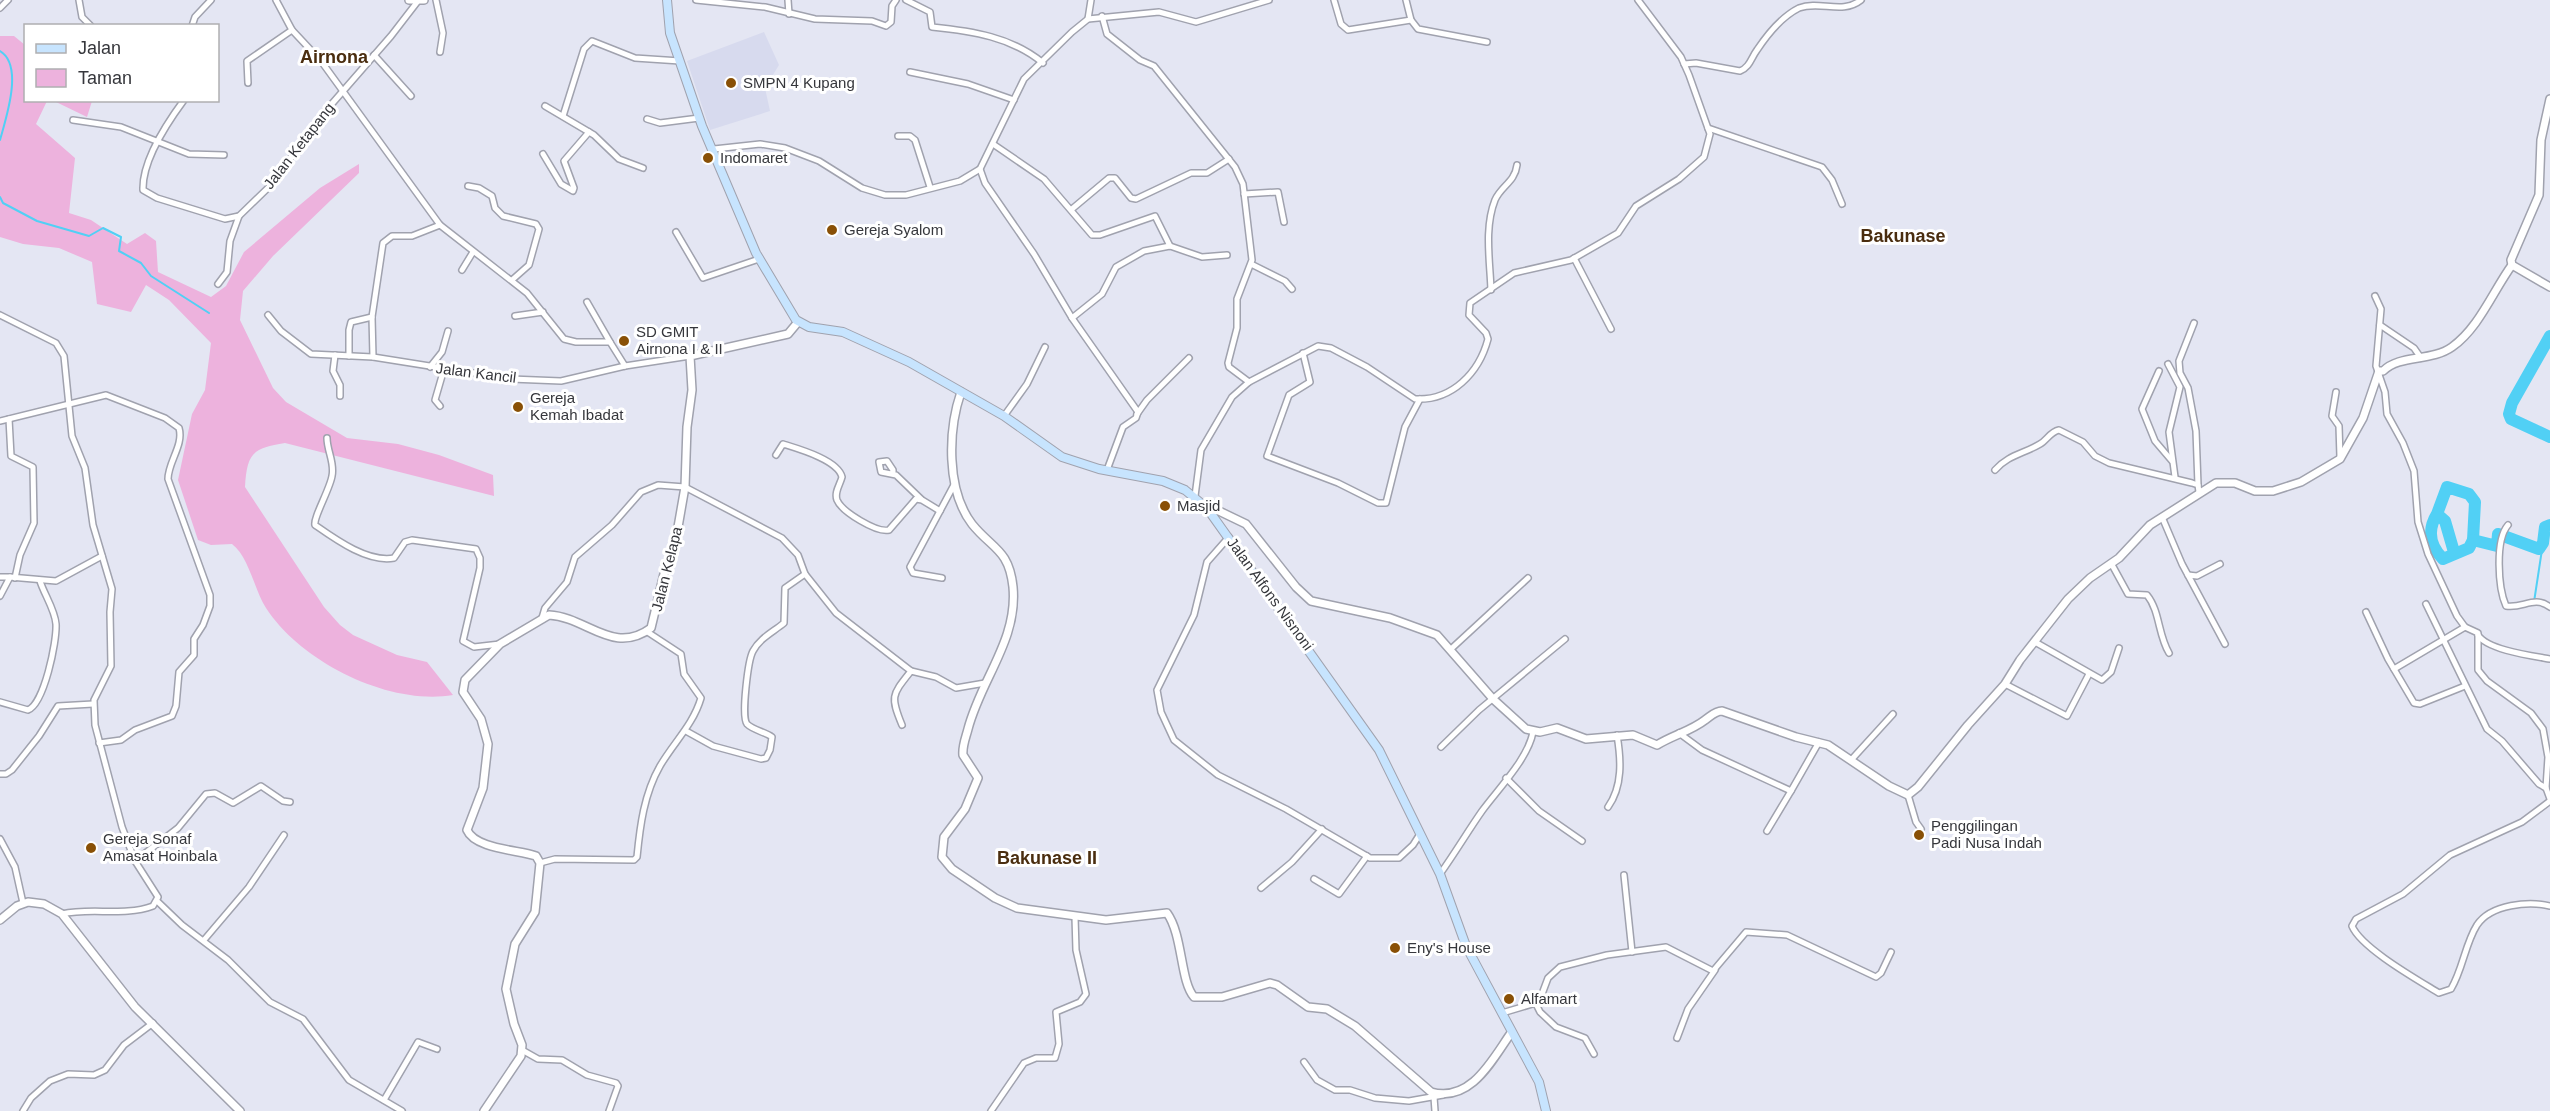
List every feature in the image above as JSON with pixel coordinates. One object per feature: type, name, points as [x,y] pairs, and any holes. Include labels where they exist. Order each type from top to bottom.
[{"type":"main road","points":[[667,0],[670,33],[699,118],[759,259],[798,322]]},
{"type":"main road","name":"Jalan Alfons Nisnoni","points":[[798,322],[809,327],[843,332],[909,362],[1004,416],[1062,457],[1107,470],[1157,480],[1195,496],[1208,509],[1369,734],[1440,874],[1467,946],[1511,1033],[1539,1082],[1546,1111]]},
{"type":"street","points":[[0,8],[8,0]]},
{"type":"street","points":[[79,0],[82,17],[89,24]]},
{"type":"street","points":[[193,24],[195,17],[212,0]]},
{"type":"street","points":[[276,0],[292,30],[342,90],[440,225],[512,280],[543,312],[562,337],[568,341],[610,342]]},
{"type":"street","points":[[409,0],[424,0]]},
{"type":"street","points":[[436,0],[443,33],[440,52]]},
{"type":"street","points":[[696,0],[765,7],[815,19],[872,21],[886,26],[891,22],[892,6],[896,0]]},
{"type":"street","points":[[788,0],[789,14]]},
{"type":"street","points":[[906,0],[930,12],[932,27],[976,33],[1006,41],[1026,50],[1043,63]]},
{"type":"street","points":[[1088,19],[1090,0]]},
{"type":"street","points":[[714,149],[760,144],[785,148],[819,161],[862,188],[885,195],[906,195],[960,181],[980,169],[1024,79],[1036,66],[1043,63],[1071,32],[1088,19],[1159,12],[1196,22],[1269,0]]},
{"type":"street","points":[[1334,0],[1341,24],[1348,30],[1411,20]]},
{"type":"street","points":[[1406,0],[1411,20],[1421,30],[1487,42]]},
{"type":"street","points":[[1195,496],[1204,442],[1232,397],[1249,382],[1318,346],[1331,348],[1367,367],[1411,397],[1420,399],[1445,394],[1467,380],[1488,339],[1486,333],[1469,315],[1469,306],[1515,273],[1574,258],[1617,233],[1636,206],[1700,163],[1708,150],[1708,128],[1684,64],[1638,0]]},
{"type":"street","points":[[1684,64],[1696,63],[1740,71],[1746,69],[1764,41],[1797,8],[1818,2],[1845,7],[1861,0]]},
{"type":"street","name":"Jalan Ketapang","points":[[238,216],[279,175],[342,90],[418,1]]},
{"type":"street","points":[[1102,16],[1107,34],[1140,60],[1154,66],[1229,159],[1242,180],[1251,264],[1237,299],[1238,328],[1228,363],[1229,367],[1249,382]]},
{"type":"street","points":[[248,83],[246,62],[292,30]]},
{"type":"street","points":[[563,116],[584,48],[592,41],[635,58],[680,62]]},
{"type":"street","points":[[374,55],[411,96]]},
{"type":"street","points":[[910,72],[968,84],[1014,100]]},
{"type":"street","points":[[2379,370],[2383,371],[2391,363],[2421,358],[2451,348],[2467,333],[2512,265],[2513,251],[2540,195],[2541,140],[2550,99]]},
{"type":"street","points":[[183,102],[159,140],[143,182],[145,193],[225,219],[238,216]]},
{"type":"street","points":[[545,106],[590,132],[619,159],[643,168]]},
{"type":"street","points":[[647,120],[660,123],[699,118]]},
{"type":"street","points":[[72,120],[122,127],[189,154],[224,155]]},
{"type":"street","points":[[1708,128],[1825,168],[1842,204]]},
{"type":"street","points":[[543,154],[561,184],[573,190],[564,161],[590,132]]},
{"type":"street","points":[[898,136],[910,136],[915,140],[930,187]]},
{"type":"street","points":[[993,144],[1044,179],[1095,236],[1157,217],[1170,246]]},
{"type":"street","points":[[1072,209],[1109,178],[1115,178],[1131,198],[1136,199],[1191,173],[1207,173],[1229,159]]},
{"type":"street","points":[[1491,290],[1488,234],[1491,212],[1498,194],[1513,180],[1517,165]]},
{"type":"street","points":[[980,169],[985,183],[1034,254],[1072,318],[1137,414]]},
{"type":"street","points":[[468,186],[479,188],[492,196],[495,208],[503,216],[536,224],[539,229],[529,265],[512,280]]},
{"type":"street","points":[[1244,194],[1278,192],[1284,222]]},
{"type":"street","points":[[218,284],[227,272],[230,242],[238,216]]},
{"type":"street","points":[[373,357],[372,317],[384,242],[392,236],[412,236],[440,225]]},
{"type":"street","points":[[676,232],[703,278],[759,259]]},
{"type":"street","points":[[1072,318],[1102,294],[1120,264],[1144,251],[1170,246],[1202,257],[1227,255]]},
{"type":"street","points":[[462,270],[473,252]]},
{"type":"street","points":[[1574,258],[1611,329]]},
{"type":"street","points":[[1251,264],[1285,281],[1292,289]]},
{"type":"street","points":[[2512,265],[2550,287]]},
{"type":"street","points":[[2375,296],[2380,303],[2376,366],[2385,392],[2387,414],[2403,443],[2414,471],[2418,522],[2424,542],[2457,616],[2465,627],[2478,633],[2481,640],[2504,650],[2550,659]]},
{"type":"street","points":[[587,302],[625,366]]},
{"type":"street","points":[[514,316],[543,312]]},
{"type":"street","points":[[0,315],[37,333],[62,350],[65,359],[72,436],[85,468],[93,525],[112,589],[110,623],[112,656],[109,672],[93,704],[99,743],[122,827],[135,861],[157,892],[157,901],[153,906],[134,912],[74,911],[62,914]]},
{"type":"street","name":"Jalan Kancil","points":[[268,315],[274,324],[303,350],[311,354],[373,357],[444,369],[548,382],[589,376],[625,366],[690,356],[788,334],[798,322]]},
{"type":"street","points":[[350,356],[349,326],[354,321],[372,317]]},
{"type":"street","points":[[2194,323],[2179,362],[2188,388],[2196,431],[2199,488]]},
{"type":"street","points":[[2380,325],[2414,348],[2421,358]]},
{"type":"street","points":[[430,367],[442,352],[448,331]]},
{"type":"street","points":[[1004,416],[1027,384],[1045,347]]},
{"type":"street","points":[[1304,353],[1310,382],[1289,395],[1268,456],[1338,483],[1378,503],[1386,503],[1405,428],[1420,399]]},
{"type":"street","points":[[335,356],[333,371],[340,385],[339,396]]},
{"type":"street","name":"Jalan Kelapa","points":[[542,618],[556,615],[614,639],[623,639],[646,631],[656,614],[662,581],[674,550],[685,487],[687,427],[692,390],[690,356]]},
{"type":"street","points":[[1107,470],[1122,427],[1189,358]]},
{"type":"street","points":[[2168,363],[2180,387],[2169,432],[2175,477]]},
{"type":"street","points":[[440,406],[435,400],[444,369]]},
{"type":"street","points":[[1908,795],[1918,787],[1968,725],[2006,684],[2068,599],[2119,558],[2150,525],[2199,488],[2216,483],[2235,483],[2254,491],[2273,491],[2301,482],[2340,459],[2363,418],[2379,370]]},
{"type":"street","points":[[2159,371],[2142,409],[2155,441],[2172,461]]},
{"type":"street","points":[[961,392],[954,424],[955,483],[960,505],[968,519],[1004,556],[1012,585],[1012,618],[1007,638],[985,683],[963,751],[977,780],[965,809],[944,837],[942,856],[952,869],[1010,906],[1106,920],[1167,913],[1178,939],[1189,988],[1194,997],[1222,997],[1270,983],[1277,985],[1308,1007],[1327,1009],[1355,1026],[1422,1086],[1443,1095]]},
{"type":"street","points":[[2336,392],[2332,416],[2338,426],[2340,459]]},
{"type":"street","points":[[0,421],[106,395],[178,426],[181,437],[169,467],[168,479],[211,598],[203,625],[194,639],[194,655],[179,672],[176,706],[172,716],[135,730],[121,740],[99,743]]},
{"type":"street","points":[[0,596],[13,578],[34,523],[36,495],[33,467],[11,456],[9,419]]},
{"type":"street","points":[[1995,470],[2007,457],[2042,443],[2052,433],[2059,430],[2083,442],[2095,456],[2109,464],[2175,477],[2199,488]]},
{"type":"street","points":[[327,438],[333,474],[325,500],[314,520],[315,525],[352,548],[386,558],[394,558],[405,542],[412,540],[476,549],[480,558],[480,568],[463,642],[474,646],[500,644]]},
{"type":"street","points":[[776,455],[783,444],[812,454],[838,468],[842,477],[836,493],[837,500],[843,508],[878,531],[889,530],[914,500],[922,500]]},
{"type":"street","points":[[893,474],[922,500],[940,511]]},
{"type":"street","points":[[942,578],[923,576],[910,570],[955,483]]},
{"type":"street","points":[[484,1111],[516,1068],[522,1050],[506,993],[517,940],[535,912],[540,863],[536,856],[492,846],[473,838],[467,830],[483,788],[488,744],[481,719],[463,686],[470,673],[500,644],[542,618],[545,608],[567,582],[575,557],[612,525],[641,492],[657,485],[685,487],[782,538],[801,560],[805,574],[838,615],[911,671],[936,677],[956,688],[985,683]]},
{"type":"street","points":[[1208,509],[1219,510],[1246,524],[1296,587],[1311,601],[1420,627],[1437,635],[1493,699],[1521,726],[1533,732],[1554,728],[1586,740],[1633,735],[1658,745],[1695,727],[1720,711],[1796,738],[1819,742],[1852,759],[1889,786],[1908,795],[1916,822],[1921,829]]},
{"type":"street","points":[[2162,516],[2188,575],[2225,645]]},
{"type":"street","points":[[2508,525],[2503,531],[2499,569],[2506,606],[2512,607],[2532,601],[2543,602],[2550,607]]},
{"type":"street","points":[[1228,537],[1207,562],[1194,615],[1157,690],[1161,712],[1175,742],[1207,767],[1242,789],[1322,829],[1374,860],[1395,859],[1413,845],[1420,834]]},
{"type":"street","points":[[0,577],[40,581],[60,580],[102,556]]},
{"type":"street","points":[[2111,563],[2128,594],[2147,595],[2151,600],[2159,634],[2169,653]]},
{"type":"street","points":[[2188,575],[2198,576],[2220,564]]},
{"type":"street","points":[[687,731],[713,746],[761,759],[766,758],[772,737],[748,725],[743,717],[748,668],[754,649],[769,632],[784,622],[785,588],[805,574]]},
{"type":"street","points":[[1451,649],[1528,578]]},
{"type":"street","points":[[0,702],[28,711],[41,694],[56,623],[40,581]]},
{"type":"street","points":[[2426,604],[2487,729],[2502,741],[2539,784],[2546,788]]},
{"type":"street","points":[[2366,612],[2412,701],[2417,704],[2465,686]]},
{"type":"street","points":[[2394,669],[2465,627]]},
{"type":"street","points":[[540,863],[555,859],[636,859],[641,822],[652,782],[665,757],[687,731],[701,695],[684,674],[682,657],[678,650],[646,631]]},
{"type":"street","points":[[2478,633],[2476,654],[2478,670],[2487,681],[2531,713],[2541,727],[2548,757],[2546,788],[2550,800],[2522,822],[2450,855],[2419,883],[2362,915],[2352,926],[2358,936],[2386,960],[2439,993],[2451,989],[2460,974],[2474,932],[2485,917],[2520,904],[2550,906]]},
{"type":"street","points":[[1441,747],[1493,699],[1565,639]]},
{"type":"street","points":[[2035,642],[2089,674],[2105,679],[2114,667],[2119,648]]},
{"type":"street","points":[[902,725],[893,699],[896,689],[911,671]]},
{"type":"street","points":[[2006,684],[2067,716],[2089,674]]},
{"type":"street","points":[[0,774],[6,774],[19,762],[39,736],[54,709],[59,706],[93,704]]},
{"type":"street","points":[[1852,759],[1893,714]]},
{"type":"street","points":[[2541,727],[2550,727]]},
{"type":"street","points":[[1440,874],[1506,778],[1521,760],[1533,732]]},
{"type":"street","points":[[1679,733],[1702,750],[1791,791]]},
{"type":"street","points":[[1608,807],[1614,799],[1620,769],[1617,735]]},
{"type":"street","points":[[1767,831],[1819,742]]},
{"type":"street","points":[[1506,778],[1539,811],[1582,841]]},
{"type":"street","points":[[135,861],[178,828],[196,804],[209,793],[233,803],[261,786],[283,801],[290,802]]},
{"type":"street","points":[[1261,888],[1292,862],[1322,829]]},
{"type":"street","points":[[204,940],[249,887],[284,835]]},
{"type":"street","points":[[0,838],[15,867],[23,903]]},
{"type":"street","points":[[1314,879],[1339,894],[1367,856]]},
{"type":"street","points":[[1624,875],[1632,952]]},
{"type":"street","points":[[157,901],[182,926],[204,940],[270,1002],[303,1019],[349,1080],[402,1111]]},
{"type":"street","points":[[0,920],[23,903],[44,904],[62,914],[117,987],[189,1063],[240,1111]]},
{"type":"street","points":[[991,1111],[1024,1063],[1036,1058],[1054,1058],[1059,1044],[1056,1012],[1080,1002],[1086,994],[1076,950],[1076,917]]},
{"type":"street","points":[[1677,1038],[1688,1010],[1715,970],[1746,932],[1787,935],[1877,977],[1891,952]]},
{"type":"street","points":[[1502,1013],[1536,1004],[1543,996],[1548,978],[1562,966],[1665,946],[1715,970]]},
{"type":"street","points":[[1536,1004],[1540,1012],[1556,1027],[1585,1038],[1594,1054]]},
{"type":"street","points":[[23,1111],[31,1098],[50,1081],[68,1074],[94,1076],[105,1070],[124,1045],[153,1023]]},
{"type":"street","points":[[1304,1062],[1317,1080],[1335,1090],[1350,1090],[1375,1098],[1409,1101],[1443,1095],[1464,1088],[1479,1078],[1511,1033]]},
{"type":"street","points":[[384,1100],[418,1042],[437,1049]]},
{"type":"street","points":[[522,1050],[538,1059],[562,1060],[587,1075],[616,1083],[618,1086],[609,1111]]},
{"type":"street","points":[[1434,1097],[1435,1111]]},
{"type":"shaded area","name":"SMPN 4 Kupang","points":[[764,32],[779,65],[765,88],[770,111],[710,130],[687,61]]},
{"type":"green space","points":[[0,36],[14,36],[24,44],[24,102],[47,102],[36,124],[75,158],[69,213],[91,220],[127,244],[145,233],[156,241],[158,272],[211,297],[226,286],[244,252],[320,188],[359,164],[359,173],[273,256],[243,291],[240,320],[273,388],[286,402],[347,438],[398,444],[439,455],[493,475],[494,496],[285,443],[265,447],[253,454],[247,467],[245,487],[324,607],[340,625],[353,635],[397,655],[427,662],[453,695],[428,697],[402,694],[375,687],[324,662],[281,628],[266,608],[243,557],[232,544],[211,545],[198,540],[178,480],[192,414],[205,390],[211,343],[169,300],[146,285],[131,312],[97,304],[92,262],[59,248],[23,244],[0,237]]},
{"type":"green space","points":[[56,102],[92,102],[87,117]]},
{"type":"waterway","points":[[0,51],[7,58],[12,80],[9,106],[0,140]]},
{"type":"waterway","points":[[0,197],[3,203],[37,221],[89,236],[103,228],[121,237],[119,251],[141,263],[151,276],[209,313]]},
{"type":"waterway","points":[[2550,336],[2512,403],[2509,414],[2511,419],[2550,437]]},
{"type":"waterway","points":[[2437,514],[2432,526],[2431,538],[2435,549],[2443,559],[2469,548],[2473,540],[2475,502],[2469,494],[2447,487],[2437,514],[2445,521],[2454,552]]},
{"type":"waterway","points":[[2473,540],[2497,546],[2498,534],[2539,549],[2543,543],[2545,527],[2550,525]]},
{"type":"waterway","points":[[2534,602],[2543,543]]},
{"type":"place","name":"SMPN 4 Kupang","points":[[731,83]]},
{"type":"place","name":"Indomaret","points":[[708,158]]},
{"type":"place","name":"Gereja Syalom","points":[[832,230]]},
{"type":"place","name":"SD GMIT Airnona I & II","points":[[624,341]]},
{"type":"place","name":"Gereja Kemah Ibadat","points":[[518,407]]},
{"type":"place","name":"Masjid","points":[[1165,506]]},
{"type":"place","name":"Penggilingan Padi Nusa Indah","points":[[1919,835]]},
{"type":"place","name":"Gereja Sonaf Amasat Hoinbala","points":[[91,848]]},
{"type":"place","name":"Eny's House","points":[[1395,948]]},
{"type":"place","name":"Alfamart","points":[[1509,999]]},
{"type":"district","name":"Airnona","points":[[334,57]]},
{"type":"district","name":"Bakunase","points":[[1903,236]]},
{"type":"district","name":"Bakunase II","points":[[1047,858]]}]
